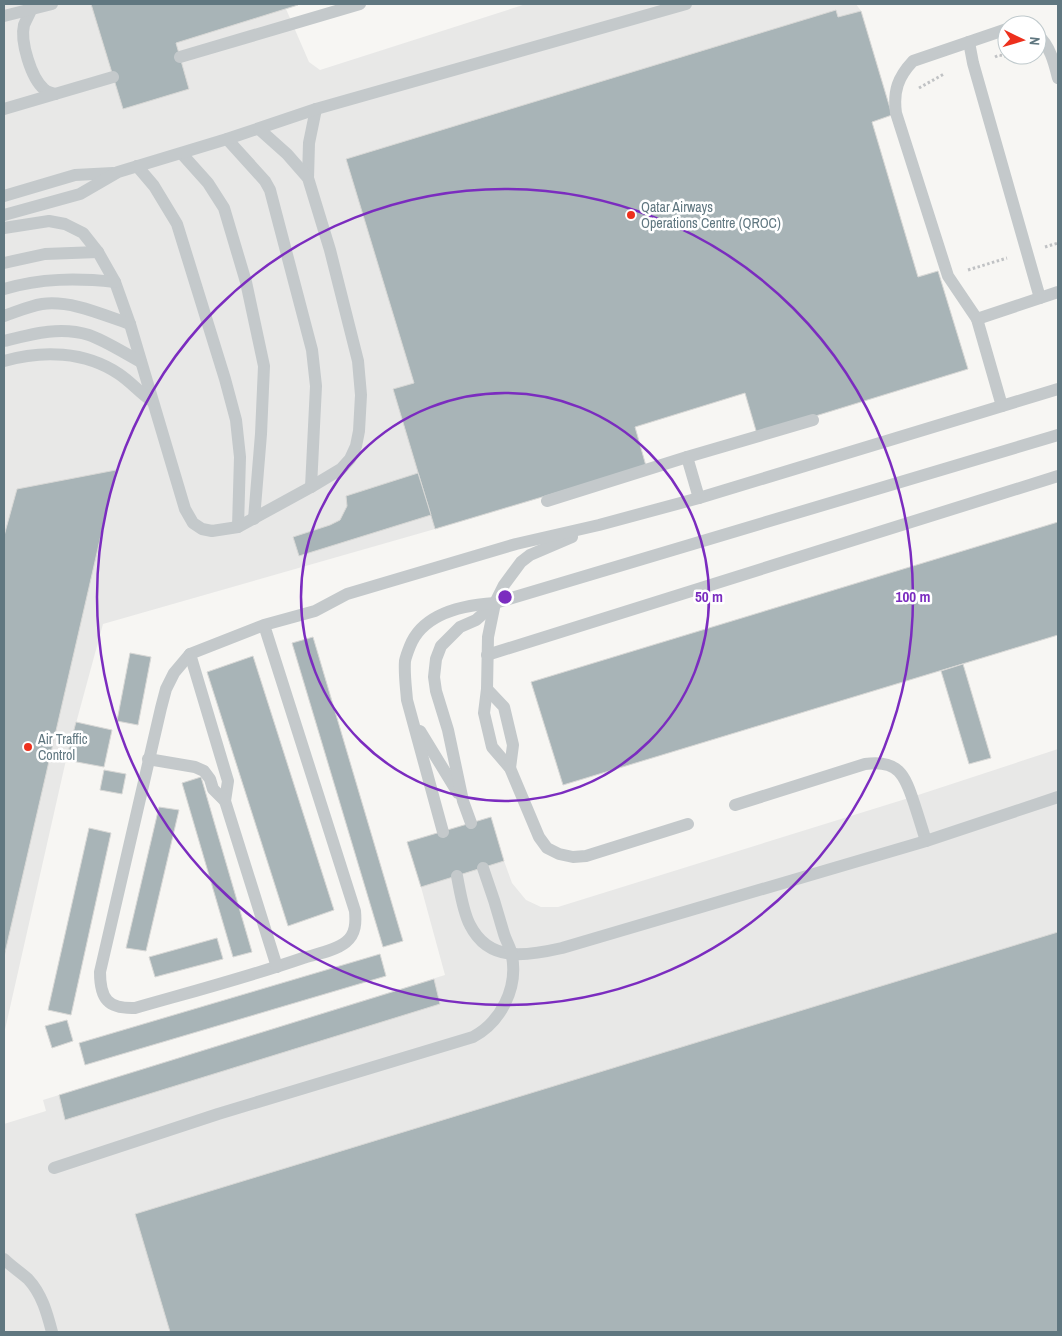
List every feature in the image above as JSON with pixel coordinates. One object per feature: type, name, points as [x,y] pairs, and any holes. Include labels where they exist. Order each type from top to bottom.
[{"type":"lane","points":[[4,16],[52,4]]},
{"type":"lane","points":[[180,57],[334,7],[360,4]]},
{"type":"lane","points":[[4,215],[80,194],[118,172],[227,140],[316,109],[686,4]]},
{"type":"lane","points":[[30,10],[24,25],[23,37],[27,55],[38,83],[45,90],[54,94]]},
{"type":"lane","points":[[997,32],[913,61],[903,71],[896,84],[894,98],[896,112],[948,276],[977,319],[1002,406]]},
{"type":"lane","points":[[969,42],[1040,298]]},
{"type":"lane","points":[[1047,46],[1051,52],[1058,78]]},
{"type":"lane","points":[[4,109],[113,77]]},
{"type":"lane","points":[[4,228],[49,221],[65,224],[83,233],[98,252],[115,282],[130,324],[185,509],[193,523],[202,529],[212,531],[238,527],[341,469],[350,459],[356,446],[359,432],[361,395],[358,361],[330,250],[308,178],[309,143],[316,109]]},
{"type":"lane","points":[[259,129],[287,154],[308,178]]},
{"type":"lane","points":[[227,140],[265,181],[270,190],[312,350],[316,386],[311,487]]},
{"type":"lane","points":[[182,154],[208,183],[224,208],[246,282],[264,366],[254,519]]},
{"type":"lane","points":[[137,166],[154,186],[177,224],[225,379],[236,420],[240,457],[238,527]]},
{"type":"lane","points":[[4,196],[75,175],[118,172]]},
{"type":"lane","points":[[4,263],[45,254],[98,252]]},
{"type":"lane","points":[[4,289],[47,280],[115,282]]},
{"type":"lane","points":[[977,319],[1058,292]]},
{"type":"lane","points":[[4,316],[41,304],[56,304],[78,307],[130,324]]},
{"type":"lane","points":[[4,341],[34,333],[71,331],[90,335],[142,362]]},
{"type":"lane","points":[[4,361],[37,354],[80,357],[120,374],[139,392],[152,401]]},
{"type":"lane","points":[[264,625],[355,911],[356,922],[353,934],[346,942],[337,947],[277,967],[135,1008],[122,1009],[111,1005],[103,996],[100,972],[148,759],[166,689],[174,673],[190,654],[264,625],[315,611],[333,600],[360,590],[516,544],[599,525],[699,498],[1058,389]]},
{"type":"lane","points":[[547,501],[813,420]]},
{"type":"lane","points":[[443,832],[407,700],[405,660],[414,638],[422,627],[435,618],[474,604],[495,603],[1058,435]]},
{"type":"lane","points":[[687,457],[699,498]]},
{"type":"lane","points":[[487,655],[1058,476]]},
{"type":"lane","points":[[599,525],[530,555],[521,562],[504,585],[495,603],[488,637],[487,689],[484,713],[492,747],[510,768],[539,837],[547,848],[559,854],[586,856],[688,824]]},
{"type":"lane","points":[[471,823],[463,802],[448,730],[436,691],[434,677],[436,659],[441,646],[450,635],[460,626],[476,620],[495,603]]},
{"type":"lane","points":[[190,654],[228,780],[225,800],[277,967]]},
{"type":"lane","points":[[487,689],[504,707],[513,745],[510,768]]},
{"type":"lane","points":[[412,718],[463,802]]},
{"type":"lane","points":[[148,759],[195,767],[204,771],[210,778],[213,789],[225,800]]},
{"type":"lane","points":[[735,806],[865,764],[878,762],[890,764],[900,771],[907,781],[926,841]]},
{"type":"lane","points":[[457,876],[469,924],[481,941],[494,951],[529,955],[562,948],[926,841],[1058,797]]},
{"type":"lane","points":[[54,1168],[218,1114],[473,1037],[490,1025],[507,1000],[514,969],[512,954],[483,868]]},
{"type":"lane","points":[[4,1259],[27,1278],[35,1288],[46,1310],[52,1332]]},
{"type":"path","points":[[948,276],[1058,243]]},
{"type":"shaded area","points":[[4,4],[298,4],[286,9],[309,62],[320,70],[526,4],[856,4],[861,11],[892,115],[872,122],[918,276],[938,271],[968,369],[757,434],[745,393],[635,427],[646,466],[435,529],[103,624],[66,760],[4,1034]]},
{"type":"shaded area","points":[[1058,749],[1058,1332],[4,1332],[4,1124],[46,1111],[43,1100],[445,975],[421,887],[504,861],[512,883],[526,900],[541,907],[558,907],[912,797]]},
{"type":"building","points":[[91,4],[298,5],[176,43],[189,89],[123,109]]},
{"type":"building","name":"Qatar Airways Operations Centre (QROC)","points":[[836,10],[838,17],[861,11],[892,115],[872,122],[918,277],[938,271],[968,369],[757,434],[745,393],[635,427],[646,466],[435,529],[393,389],[414,383],[346,159]]},
{"type":"building","name":"Air Traffic Control","points":[[116,470],[4,957],[4,536],[17,489]]},
{"type":"building","points":[[418,473],[431,515],[299,556],[293,537],[340,520],[347,506],[346,496]]},
{"type":"building","points":[[1058,522],[1058,635],[563,785],[531,682]]},
{"type":"building","points":[[313,637],[403,941],[383,947],[292,643]]},
{"type":"building","points":[[130,653],[151,657],[138,725],[117,721]]},
{"type":"building","points":[[253,656],[334,910],[288,926],[207,672]]},
{"type":"building","points":[[963,664],[991,758],[969,764],[941,671]]},
{"type":"building","points":[[76,722],[112,730],[104,767],[66,760]]},
{"type":"building","points":[[104,770],[126,774],[122,794],[100,790]]},
{"type":"building","points":[[201,777],[252,952],[233,957],[182,783]]},
{"type":"building","points":[[159,807],[179,810],[146,951],[126,948]]},
{"type":"building","points":[[491,817],[504,861],[421,887],[407,842]]},
{"type":"building","points":[[89,828],[111,833],[71,1015],[48,1010]]},
{"type":"building","points":[[1058,932],[1058,1332],[170,1332],[135,1214]]},
{"type":"building","points":[[217,938],[223,959],[155,977],[149,957]]},
{"type":"building","points":[[380,954],[386,976],[85,1065],[79,1043]]},
{"type":"building","points":[[434,979],[440,1004],[65,1120],[59,1095]]},
{"type":"building","points":[[67,1020],[73,1041],[52,1048],[45,1026]]},
{"type":"place","name":"Qatar Airways Operations Centre (QROC)","points":[[631,215]]},
{"type":"place","name":"Air Traffic Control","points":[[28,747]]}]
